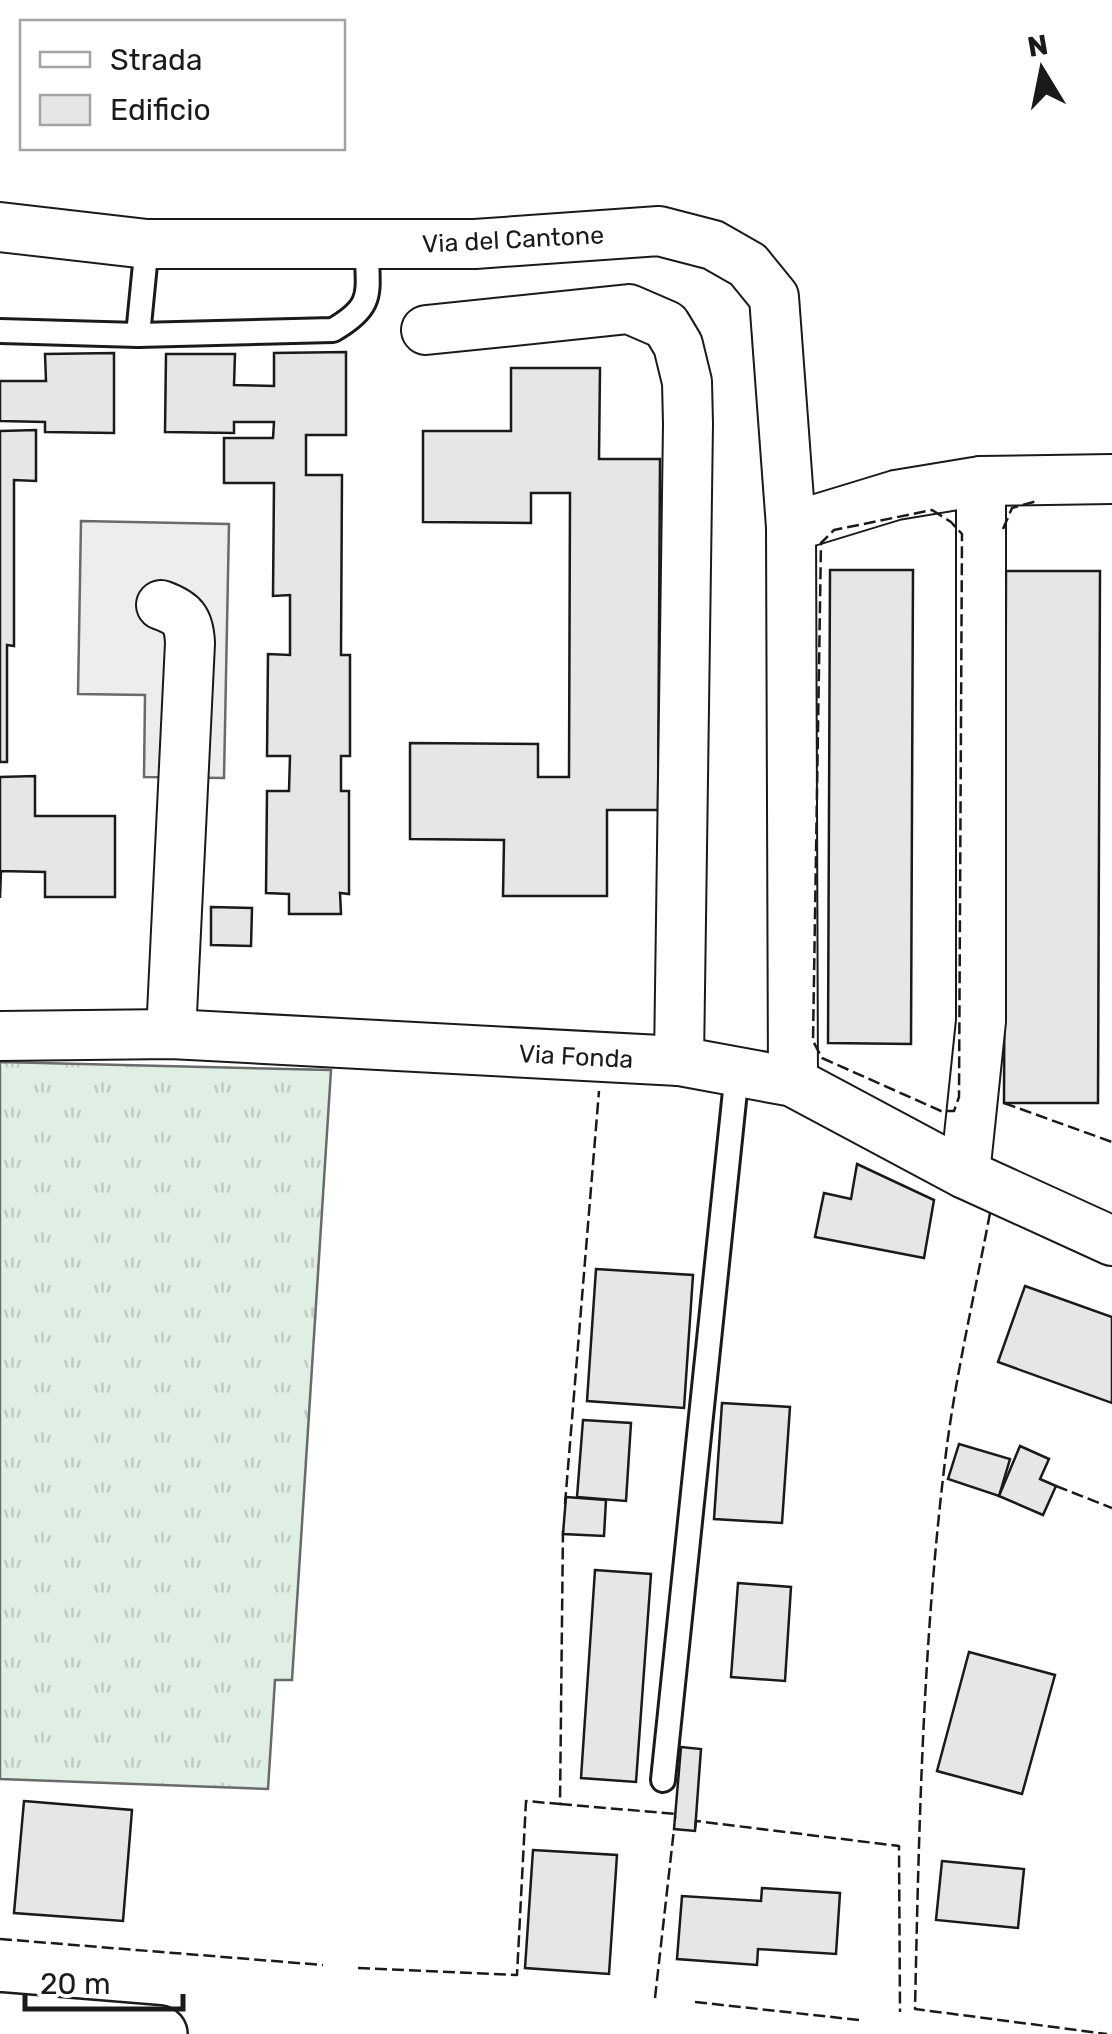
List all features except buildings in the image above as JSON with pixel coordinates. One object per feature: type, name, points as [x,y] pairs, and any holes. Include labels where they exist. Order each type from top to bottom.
[{"type":"main road","points":[[0,2021],[159,2034]]},
{"type":"street","name":"Via del Cantone","points":[[0,227],[146,244],[476,244],[659,230],[713,245],[748,265],[774,298],[791,526],[793,1082]]},
{"type":"street","points":[[426,330],[628,309],[666,326],[678,346],[686,382],[688,424],[679,1062]]},
{"type":"street","points":[[791,526],[896,495],[981,481],[1112,478]]},
{"type":"street","points":[[964,1174],[981,1020],[981,481]]},
{"type":"street","points":[[161,605],[179,612],[189,622],[190,643],[171,1034]]},
{"type":"street","name":"Via Fonda","points":[[0,1036],[171,1034],[679,1062],[793,1082],[964,1174],[1112,1241]]},
{"type":"lane","points":[[138,335],[146,244]]},
{"type":"lane","points":[[0,331],[138,335],[334,330],[360,314],[366,302],[366,244]]},
{"type":"lane","points":[[662,1780],[737,1072]]},
{"type":"green space","points":[[0,1062],[331,1070],[292,1680],[275,1680],[268,1789],[0,1779]]},
{"type":"shaded area","points":[[81,521],[229,524],[224,778],[144,777],[145,695],[78,694]]},
{"type":"fence","points":[[1003,529],[1012,508],[1037,501]]},
{"type":"fence","points":[[932,510],[962,534],[959,1097],[954,1111],[941,1111],[822,1058],[813,1041],[821,543],[834,530],[932,510]]},
{"type":"fence","points":[[565,1504],[599,1091]]},
{"type":"fence","points":[[1004,1103],[1112,1142]]},
{"type":"fence","points":[[990,1213],[955,1393],[938,1522],[923,1731],[915,2009],[1107,2034]]},
{"type":"fence","points":[[1056,1486],[1112,1508]]},
{"type":"fence","points":[[358,1968],[517,1975],[526,1801],[560,1804],[563,1529]]},
{"type":"fence","points":[[560,1804],[676,1814],[675,1818]]},
{"type":"fence","points":[[695,1828],[696,1821],[899,1846],[900,2012]]},
{"type":"fence","points":[[655,1998],[674,1829]]},
{"type":"fence","points":[[0,1939],[323,1965]]},
{"type":"fence","points":[[695,2002],[859,2020]]}]
